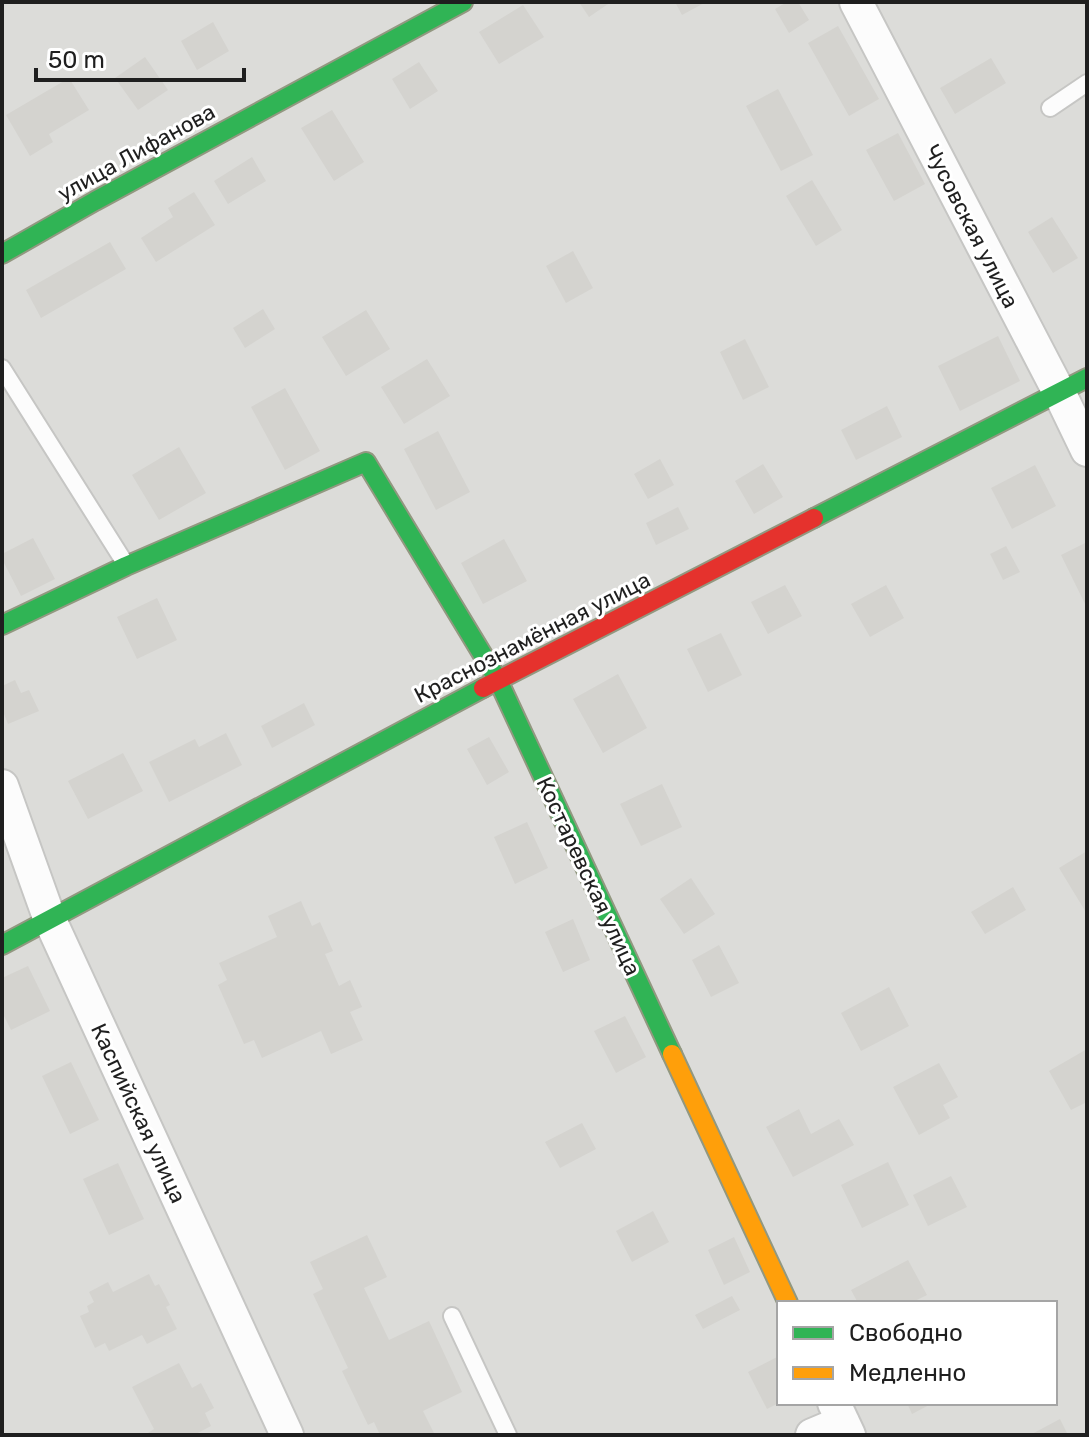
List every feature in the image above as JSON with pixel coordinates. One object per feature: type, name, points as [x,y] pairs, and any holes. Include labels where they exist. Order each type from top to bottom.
[{"type":"street","name":"улица Лифанова","points":[[2,254],[463,2]]},
{"type":"street","name":"Чусовская улица","points":[[856,2],[1073,386],[1087,450]]},
{"type":"street","name":"Краснознамённая улица","points":[[2,945],[498,680],[1073,386]]},
{"type":"street","name":"Костаревская улица","points":[[126,566],[366,462],[498,680],[787,1301]]},
{"type":"street","points":[[2,625],[126,566]]},
{"type":"street","name":"Каспийская улица","points":[[2,786],[50,920],[287,1435]]},
{"type":"street","points":[[812,1435],[842,1420]]},
{"type":"lane","points":[[1050,108],[1087,83]]},
{"type":"lane","points":[[2,368],[126,566]]},
{"type":"lane","points":[[452,1316],[508,1435]]},
{"type":"shaded area","points":[[2,2],[1087,2],[1087,1435],[2,1435]]},
{"type":"building","points":[[579,2],[611,2],[589,17]]},
{"type":"building","points":[[675,2],[706,2],[682,15]]},
{"type":"building","points":[[787,2],[798,2],[809,20],[789,33],[775,9]]},
{"type":"building","points":[[523,5],[544,37],[499,64],[479,32]]},
{"type":"building","points":[[213,22],[229,51],[197,70],[181,41]]},
{"type":"building","points":[[838,26],[879,99],[849,116],[808,43]]},
{"type":"building","points":[[145,57],[168,90],[138,110],[115,78]]},
{"type":"building","points":[[991,58],[1006,83],[955,114],[940,88]]},
{"type":"building","points":[[419,62],[438,91],[410,109],[392,79]]},
{"type":"building","points":[[69,78],[89,110],[49,134],[53,142],[30,156],[6,115]]},
{"type":"building","points":[[778,89],[813,155],[781,171],[746,106]]},
{"type":"building","points":[[332,110],[364,162],[334,181],[301,128]]},
{"type":"building","points":[[898,133],[925,184],[894,201],[866,150]]},
{"type":"building","points":[[252,157],[266,181],[228,204],[214,181]]},
{"type":"building","points":[[812,180],[842,230],[816,246],[786,196]]},
{"type":"building","points":[[194,192],[215,225],[156,262],[141,238],[173,217],[168,208]]},
{"type":"building","points":[[1052,217],[1078,258],[1053,273],[1028,232]]},
{"type":"building","points":[[110,242],[126,269],[41,318],[26,290]]},
{"type":"building","points":[[573,251],[593,288],[566,303],[546,266]]},
{"type":"building","points":[[263,309],[275,329],[245,348],[233,328]]},
{"type":"building","points":[[366,310],[390,349],[346,376],[322,337]]},
{"type":"building","points":[[998,336],[1020,381],[960,411],[938,366]]},
{"type":"building","points":[[745,339],[769,387],[743,400],[720,352]]},
{"type":"building","points":[[427,359],[450,396],[404,424],[381,387]]},
{"type":"building","points":[[285,388],[320,451],[285,470],[251,407]]},
{"type":"building","points":[[887,406],[902,437],[856,460],[841,430]]},
{"type":"building","points":[[438,431],[470,492],[436,510],[404,449]]},
{"type":"building","points":[[179,447],[206,493],[159,520],[132,475]]},
{"type":"building","points":[[660,459],[674,485],[648,499],[634,474]]},
{"type":"building","points":[[763,464],[783,497],[754,514],[735,481]]},
{"type":"building","points":[[1035,465],[1056,506],[1012,529],[991,488]]},
{"type":"building","points":[[678,507],[689,529],[656,545],[646,523]]},
{"type":"building","points":[[33,538],[55,579],[21,596],[2,554]]},
{"type":"building","points":[[504,539],[527,581],[483,604],[461,563]]},
{"type":"building","points":[[1087,542],[1087,608],[1061,555]]},
{"type":"building","points":[[1006,546],[1020,572],[1003,580],[990,554]]},
{"type":"building","points":[[785,585],[802,616],[768,634],[751,602]]},
{"type":"building","points":[[886,585],[904,618],[870,637],[851,604]]},
{"type":"building","points":[[157,598],[177,640],[137,659],[117,617]]},
{"type":"building","points":[[721,633],[742,675],[708,692],[687,649]]},
{"type":"building","points":[[618,674],[647,728],[603,753],[573,699]]},
{"type":"building","points":[[15,680],[21,693],[29,690],[39,711],[8,724],[2,709],[2,686]]},
{"type":"building","points":[[304,703],[315,725],[272,748],[261,726]]},
{"type":"building","points":[[226,733],[242,765],[169,802],[149,762],[195,739],[199,747]]},
{"type":"building","points":[[489,737],[509,772],[487,785],[467,749]]},
{"type":"building","points":[[123,753],[143,791],[88,819],[68,781]]},
{"type":"building","points":[[662,784],[682,827],[641,846],[620,804]]},
{"type":"building","points":[[527,822],[548,868],[515,884],[494,837]]},
{"type":"building","points":[[1087,851],[1087,914],[1059,868]]},
{"type":"building","points":[[691,878],[715,914],[684,934],[660,899]]},
{"type":"building","points":[[1013,887],[1026,910],[985,934],[971,912]]},
{"type":"building","points":[[301,901],[312,926],[320,922],[333,951],[325,954],[339,986],[350,980],[362,1007],[350,1012],[363,1040],[331,1054],[321,1031],[262,1058],[254,1040],[244,1044],[218,985],[227,980],[219,963],[277,937],[268,916]]},
{"type":"building","points":[[573,919],[590,960],[563,972],[545,932]]},
{"type":"building","points":[[719,945],[739,983],[711,997],[692,960]]},
{"type":"building","points":[[28,966],[50,1011],[11,1030],[2,1012],[2,978]]},
{"type":"building","points":[[889,987],[909,1026],[861,1051],[841,1013]]},
{"type":"building","points":[[625,1016],[646,1057],[616,1073],[594,1031]]},
{"type":"building","points":[[1087,1049],[1087,1102],[1071,1110],[1049,1071]]},
{"type":"building","points":[[71,1062],[99,1120],[70,1134],[42,1076]]},
{"type":"building","points":[[939,1063],[958,1097],[943,1105],[950,1118],[919,1135],[893,1087]]},
{"type":"building","points":[[799,1109],[811,1134],[839,1119],[854,1145],[793,1177],[766,1127]]},
{"type":"building","points":[[582,1123],[596,1149],[560,1168],[545,1142]]},
{"type":"building","points":[[888,1162],[909,1205],[862,1228],[841,1185]]},
{"type":"building","points":[[118,1163],[144,1219],[109,1235],[83,1179]]},
{"type":"building","points":[[951,1176],[967,1207],[928,1226],[913,1195]]},
{"type":"building","points":[[653,1211],[669,1242],[632,1262],[616,1231]]},
{"type":"building","points":[[367,1235],[387,1277],[364,1288],[389,1340],[429,1321],[462,1392],[423,1411],[435,1435],[380,1435],[374,1422],[368,1425],[342,1371],[348,1368],[313,1294],[323,1289],[310,1262]]},
{"type":"building","points":[[734,1237],[750,1272],[724,1285],[708,1250]]},
{"type":"building","points":[[908,1260],[927,1295],[915,1301],[857,1301],[851,1290]]},
{"type":"building","points":[[149,1274],[155,1286],[159,1284],[170,1305],[166,1307],[177,1329],[147,1344],[142,1335],[109,1351],[105,1343],[95,1348],[80,1316],[89,1312],[87,1306],[94,1302],[89,1292],[108,1282],[113,1292]]},
{"type":"building","points":[[732,1296],[740,1310],[703,1329],[695,1315]]},
{"type":"building","points":[[777,1357],[777,1404],[767,1409],[748,1372]]},
{"type":"building","points":[[179,1363],[192,1388],[201,1383],[214,1408],[205,1413],[211,1426],[194,1435],[149,1435],[154,1429],[132,1387]]},
{"type":"building","points":[[908,1405],[929,1405],[912,1414]]},
{"type":"building","points":[[1060,1419],[1068,1435],[1030,1435]]},
{"type":"traffic: fast","points":[[2,254],[463,2]]},
{"type":"traffic: fast","points":[[814,518],[1087,378]]},
{"type":"traffic: fast","points":[[2,625],[126,566],[366,462],[498,680],[672,1054]]},
{"type":"traffic: fast","points":[[2,945],[483,688]]},
{"type":"traffic: slow","points":[[672,1054],[787,1301]]},
{"type":"traffic: jam","points":[[483,688],[814,518]]}]
